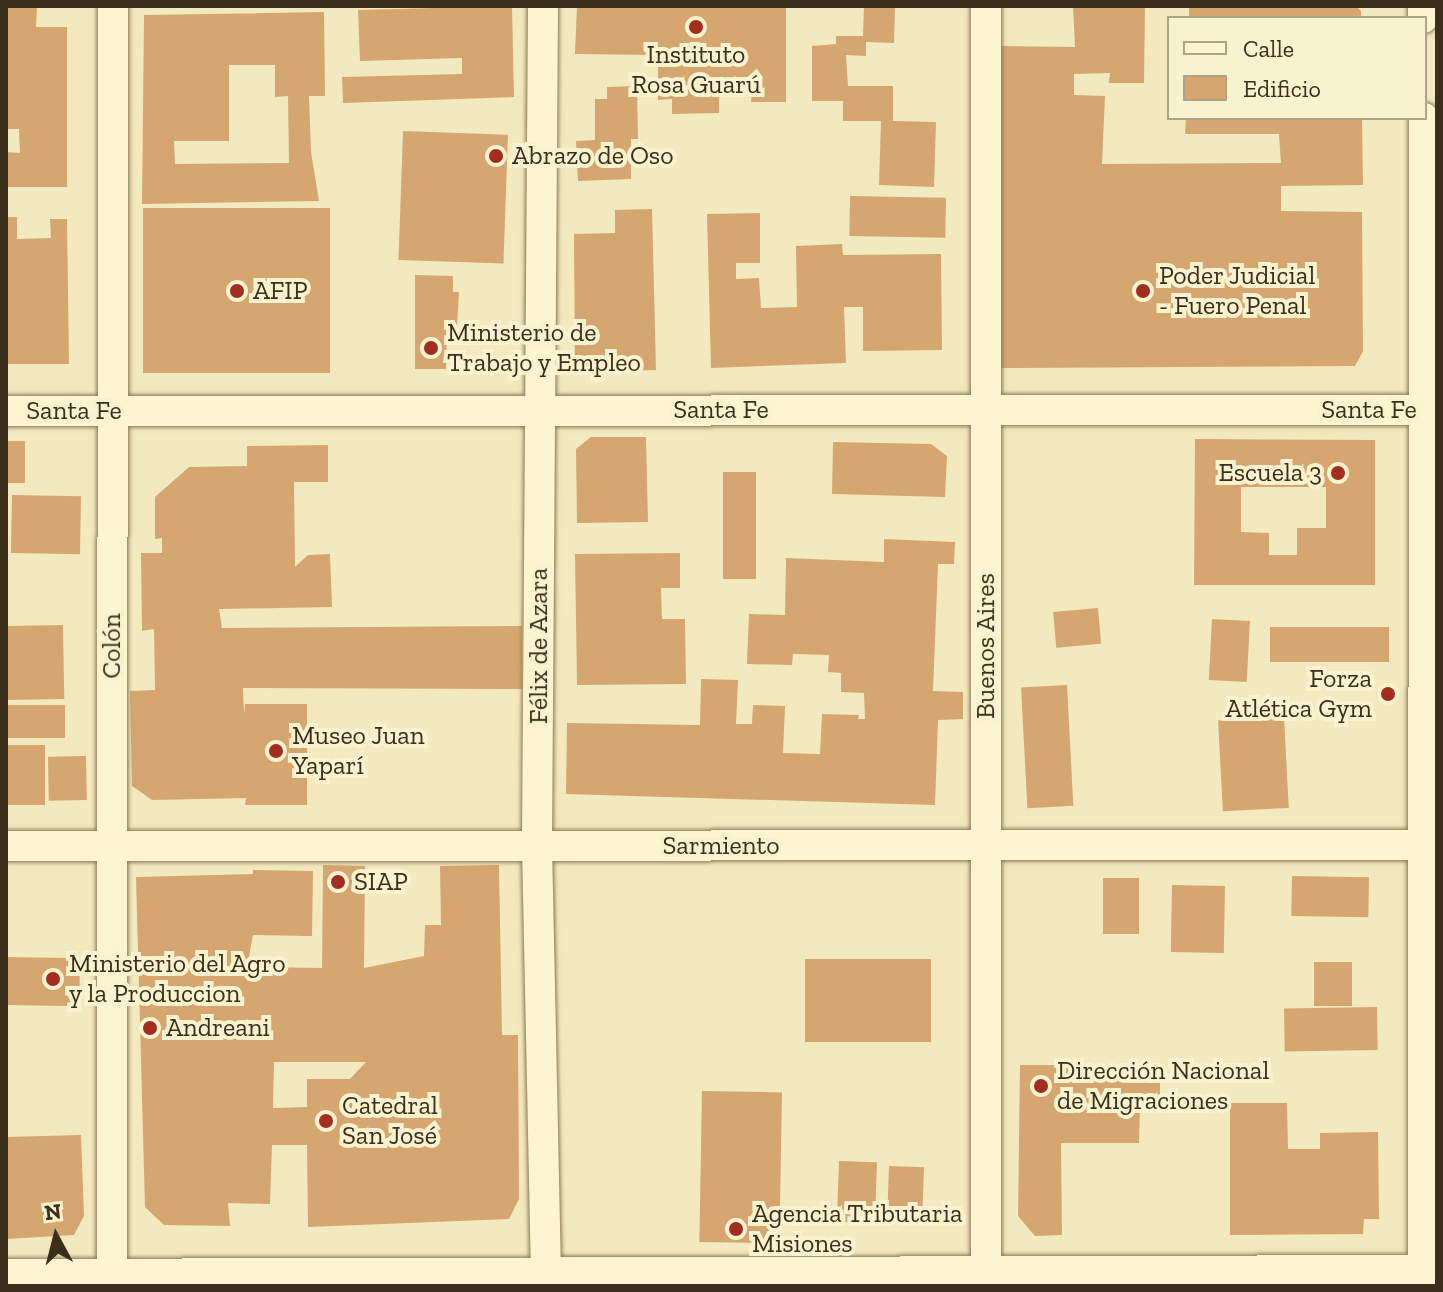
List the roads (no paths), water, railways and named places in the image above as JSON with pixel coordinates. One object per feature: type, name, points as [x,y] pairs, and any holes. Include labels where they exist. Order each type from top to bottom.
[{"type":"street","name":"Colón","points":[[112,1280],[113,6]]},
{"type":"street","name":"Félix de Azara","points":[[543,6],[537,845],[546,1279]]},
{"type":"street","name":"Buenos Aires","points":[[986,6],[986,1280]]},
{"type":"street","points":[[6,1274],[112,1280],[986,1280],[1428,1275],[1430,410],[1424,120]]},
{"type":"street","name":"Santa Fe","points":[[6,411],[1430,410]]},
{"type":"street","name":"Sarmiento","points":[[6,846],[1430,845]]},
{"type":"place","name":"Instituto Rosa Guarú","points":[[696,27]]},
{"type":"place","name":"Abrazo de Oso","points":[[496,156]]},
{"type":"place","name":"AFIP","points":[[237,291]]},
{"type":"place","name":"Poder Judicial - Fuero Penal","points":[[1143,291]]},
{"type":"place","name":"Ministerio de Trabajo y Empleo","points":[[431,348]]},
{"type":"place","name":"Escuela 3","points":[[1338,473]]},
{"type":"place","name":"Forza Atlética Gym","points":[[1388,694]]},
{"type":"place","name":"Museo Juan Yaparí","points":[[276,751]]},
{"type":"place","name":"SIAP","points":[[338,882]]},
{"type":"place","name":"Ministerio del Agro y la Produccion","points":[[53,979]]},
{"type":"place","name":"Andreani","points":[[150,1028]]},
{"type":"place","name":"Dirección Nacional de Migraciones","points":[[1041,1086]]},
{"type":"place","name":"Catedral San José","points":[[326,1121]]},
{"type":"place","name":"Agencia Tributaria Misiones","points":[[736,1229]]}]
